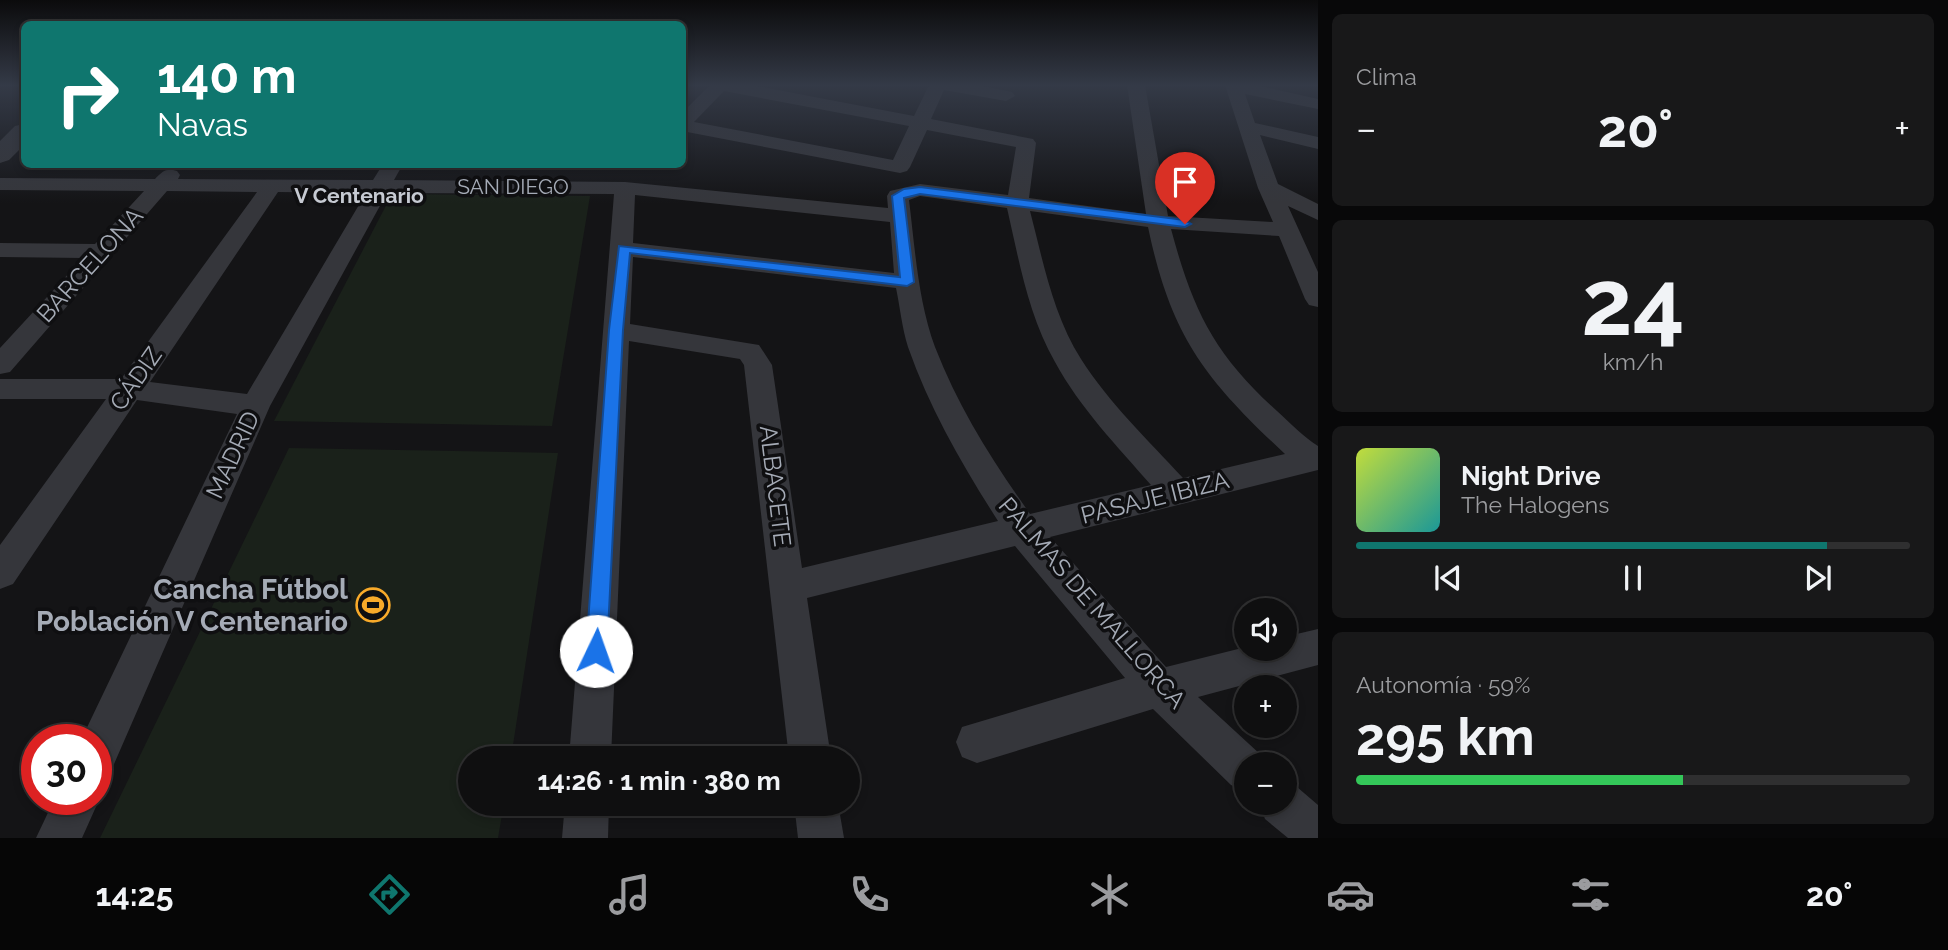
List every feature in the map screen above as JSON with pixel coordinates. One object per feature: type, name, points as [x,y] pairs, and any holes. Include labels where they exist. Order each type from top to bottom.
[{"type":"street","points":[[686,126],[900,167],[919,124]]},
{"type":"street","points":[[926,124],[1026,143],[1017,204],[1043,306],[1067,360],[1094,400],[1176,492]]},
{"type":"street","points":[[1143,124],[1159,222],[1178,291],[1191,324],[1213,362],[1252,403],[1315,459]]},
{"type":"street","points":[[1246,126],[1318,143]]},
{"type":"street","points":[[1246,126],[1288,230],[1310,264],[1318,299]]},
{"type":"street","points":[[0,155],[21,135]]},
{"type":"street","name":"BARCELONA","points":[[0,365],[176,168]]},
{"type":"street","points":[[498,187],[504,168]]},
{"type":"street","points":[[591,746],[616,330],[624,249],[637,189],[650,168]]},
{"type":"street","name":"SAN DIEGO","points":[[0,184],[272,186],[387,175],[498,187],[637,189],[899,216]]},
{"type":"street","name":"MADRID","points":[[111,724],[255,406],[387,175]]},
{"type":"street","name":"CÁDIZ","points":[[0,573],[272,186]]},
{"type":"street","points":[[1269,188],[1318,213]]},
{"type":"street","points":[[899,216],[898,196],[920,190],[1159,222],[1288,230]]},
{"type":"street","name":"PALMAS DE MALLORCA","points":[[899,216],[907,282],[921,345],[948,410],[986,477],[1021,530],[1159,688],[1234,759]]},
{"type":"street","points":[[624,249],[907,282]]},
{"type":"street","points":[[0,250],[104,251]]},
{"type":"street","points":[[0,330],[33,329]]},
{"type":"street","name":"ALBACETE","points":[[616,330],[749,351],[758,365],[808,746]]},
{"type":"street","points":[[0,389],[128,389],[255,406]]},
{"type":"street","name":"PASAJE IBIZA","points":[[788,587],[1315,459]]},
{"type":"street","points":[[977,743],[1159,688],[1318,647]]},
{"type":"street","points":[[59,838],[70,815]]},
{"type":"street","points":[[1295,815],[1318,834]]},
{"type":"street","points":[[585,838],[586,816]]},
{"type":"street","points":[[818,816],[821,838]]},
{"type":"shaded area","points":[[392,194],[590,196],[552,426],[274,421]]},
{"type":"shaded area","name":"Cancha Fútbol Población V Centenario","points":[[289,448],[558,453],[513,746],[458,746],[458,816],[502,816],[498,838],[100,838]]},
{"type":"place","name":"Cancha Fútbol Población V Centenario","points":[[373,605]]},
{"type":"district","name":"V Centenario","points":[[359,196]]},
{"type":"route","points":[[596,651],[616,330],[624,249],[907,282],[898,196],[920,190],[1185,224]]}]
